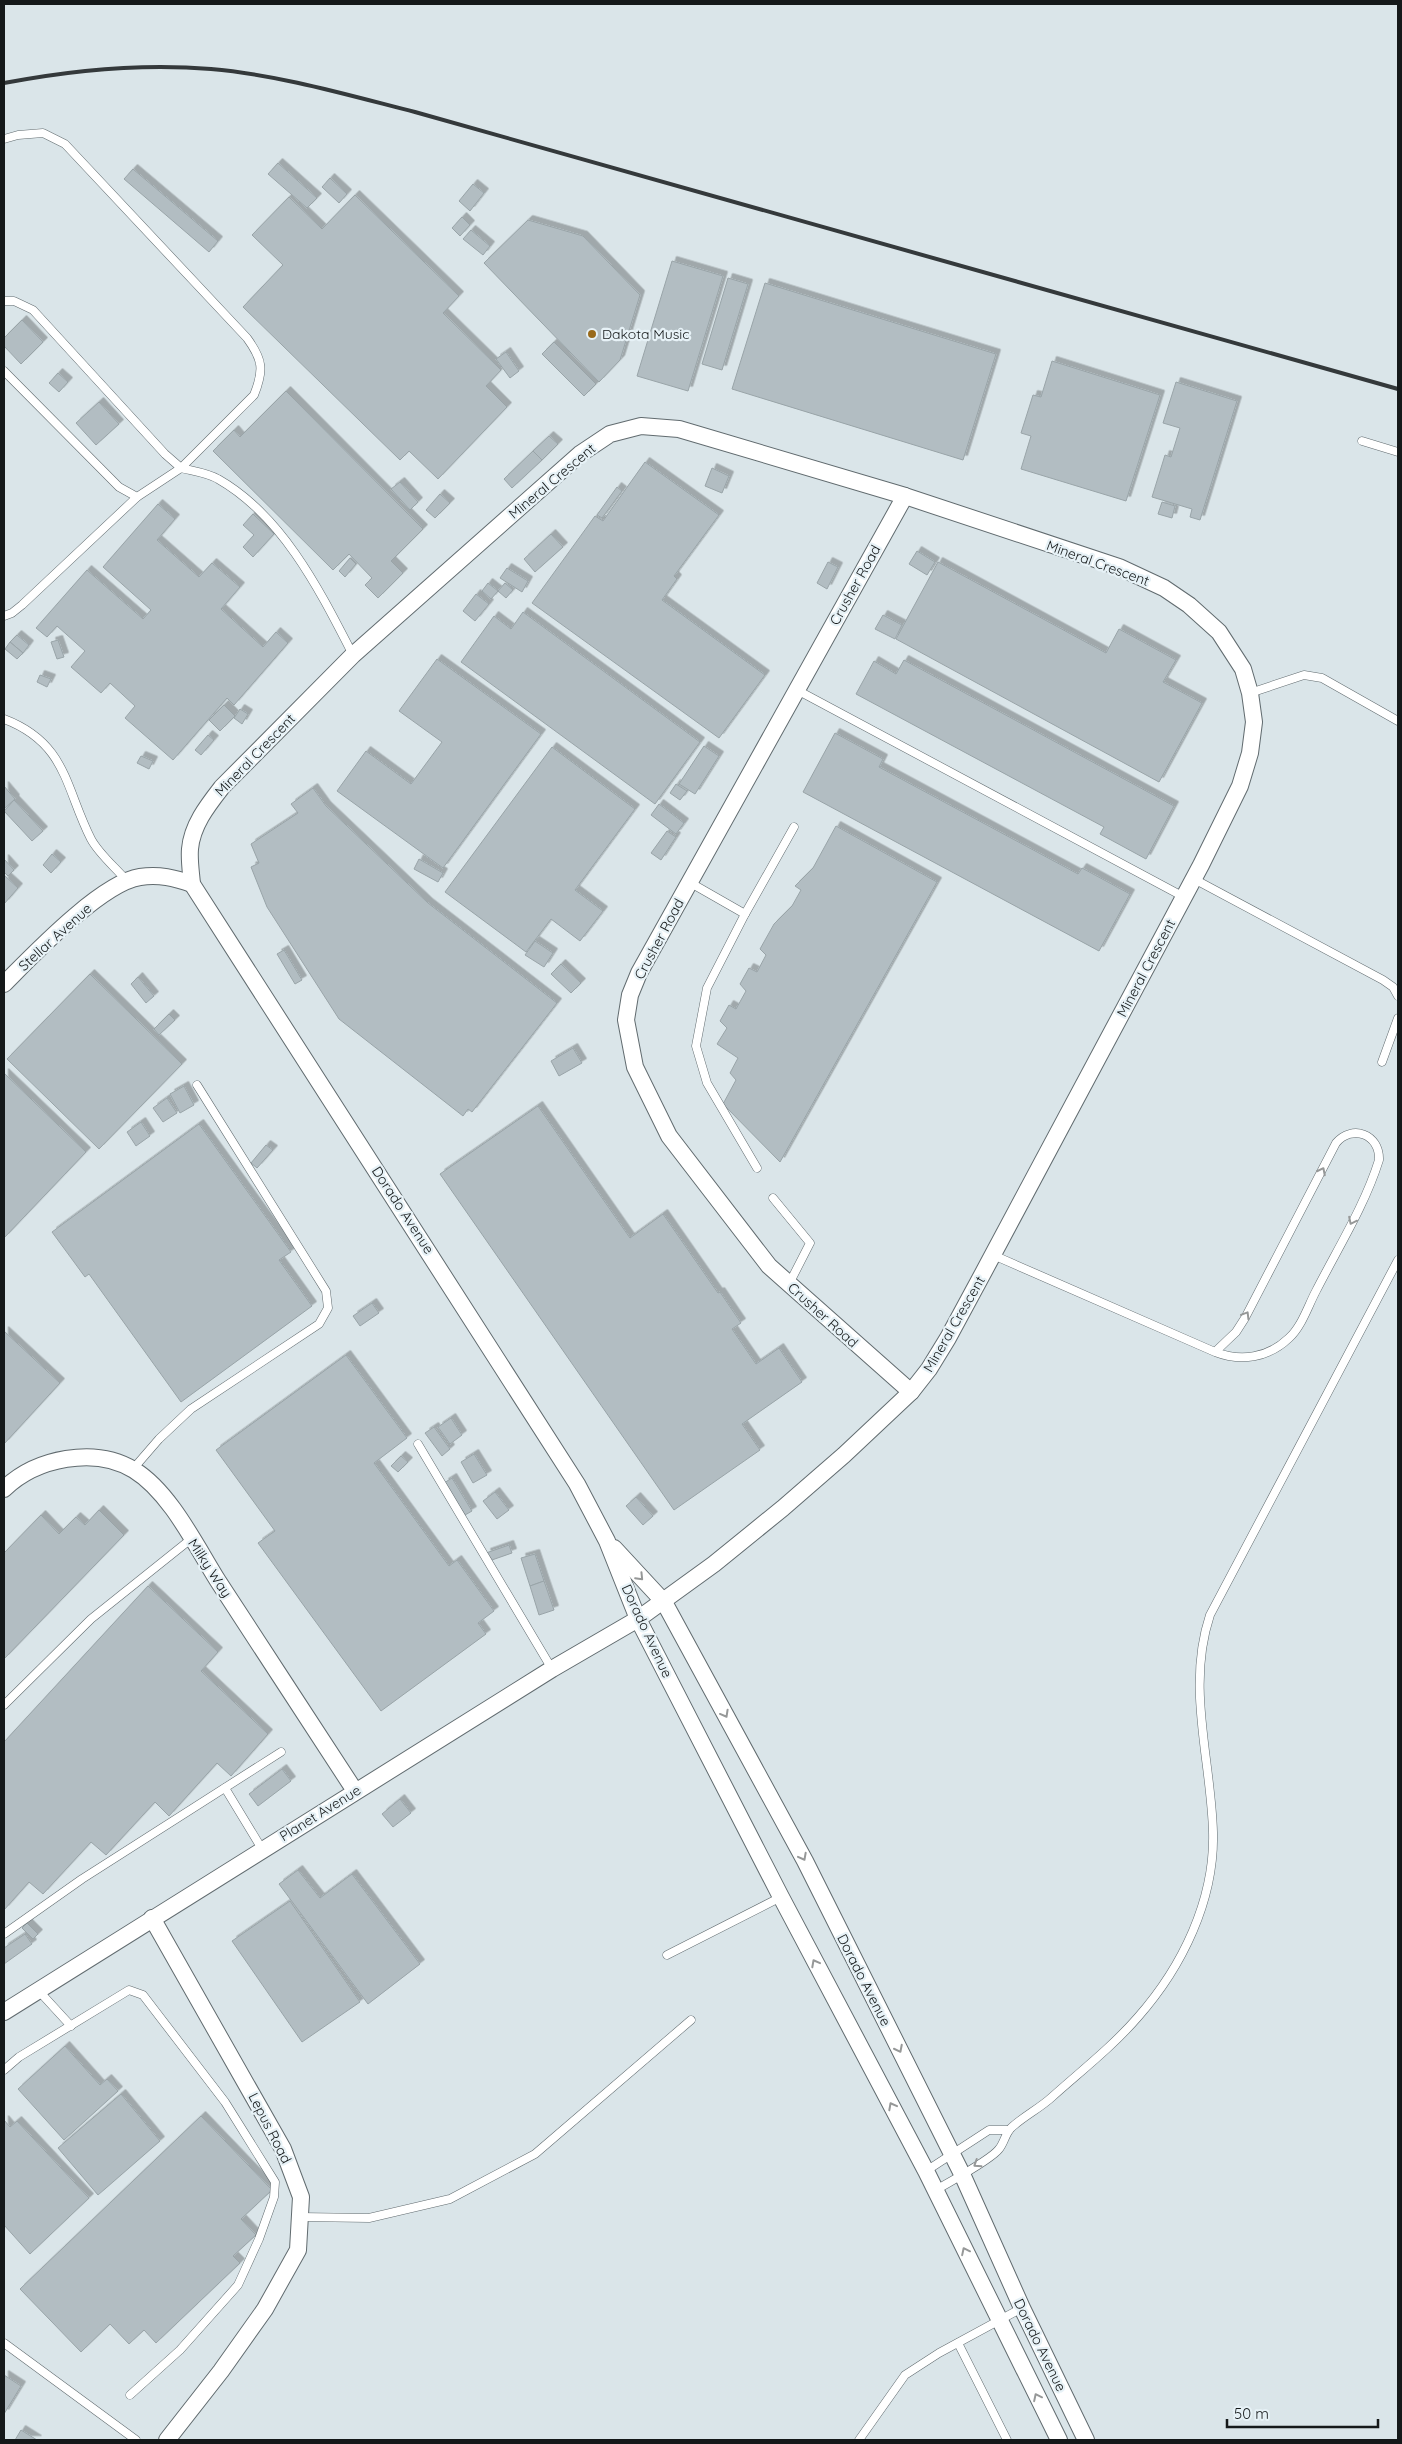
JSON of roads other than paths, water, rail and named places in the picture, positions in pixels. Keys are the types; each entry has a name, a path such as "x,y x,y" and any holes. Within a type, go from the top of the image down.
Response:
{"street":[{"name":"Mineral Crescent","path":"192,884 190,848 195,829 205,808 222,787 353,655 580,454 610,434 641,426 679,429 905,496 1119,567 1164,588 1189,605 1219,632 1243,669 1250,692 1254,722 1250,753 1240,786 1194,878 994,1254 930,1368 911,1392 844,1455 714,1564 638,1620"},
{"name":"Crusher Road","path":"905,496 639,973 630,994 626,1020 635,1067 669,1136 763,1259 911,1392"},
{"name":"Stellar Avenue","path":"4,984 76,914 126,880 141,876 168,876 192,884"},
{"name":"Dorado Avenue","path":"192,884 572,1476 607,1541 638,1620 780,1897 936,2190 1059,2440"},
{"name":"Milky Way","path":"4,1489 12,1481 34,1469 74,1458 113,1462 133,1469 148,1480 162,1495 191,1538 355,1792"},
{"name":"Dorado Avenue","path":"607,1541 664,1602 805,1861 962,2174 1022,2308 1086,2440"},
{"name":"Planet Avenue","path":"4,2012 552,1669 638,1620"},
{"name":"Lepus Road","path":"152,1918 283,2149 301,2197 298,2250 265,2309 221,2371 167,2440"}],"lane":[{"path":"4,139 18,134 43,133 65,144 241,330 257,352 261,366 260,381 254,395 181,468 137,498 22,605 12,613 4,616"},
{"path":"4,301 14,301 33,310 181,468 216,478 248,499 286,541 323,598 353,655"},
{"path":"4,371 119,487 137,498"},
{"path":"1362,441 1398,452"},
{"path":"1250,692 1304,675 1322,678 1398,721"},
{"path":"796,690 1184,897"},
{"path":"4,719 35,737 53,753 66,774 92,840 126,880"},
{"path":"757,1168 707,1083 696,1046 707,988 745,914 794,827"},
{"path":"1194,878 1383,980 1393,987 1398,996"},
{"path":"689,882 745,914"},
{"path":"1382,1062 1398,1018"},
{"path":"133,1469 159,1439 191,1410 319,1324 328,1308 326,1291 197,1085"},
{"path":"994,1254 1215,1352 1242,1359 1270,1352 1295,1331 1376,1171 1380,1148 1376,1142 1355,1134 1346,1134 1336,1143 1245,1318 1232,1337 1215,1352"},
{"path":"773,1198 810,1243 789,1284"},
{"path":"936,2190 999,2150 1009,2130 1048,2100 1138,2017 1169,1975 1184,1950 1201,1912 1210,1876 1213,1833 1200,1711 1199,1658 1203,1635 1210,1615 1398,1260"},
{"path":"418,1444 552,1669"},
{"path":"4,1704 91,1619 191,1538"},
{"path":"4,1934 82,1879 281,1752"},
{"path":"225,1788 262,1849"},
{"path":"667,1955 780,1897"},
{"path":"38,1990 71,2026"},
{"path":"4,2070 20,2057 129,1990 143,1995 225,2102 275,2182 274,2197 268,2214 238,2285 180,2350 130,2395"},
{"path":"300,2218 369,2218 450,2199 535,2154 691,2020"},
{"path":"926,2171 989,2130 1009,2130"},
{"path":"859,2440 905,2375 1022,2308"},
{"path":"4,2343 136,2440"},
{"path":"958,2343 1008,2440"}],"railway":[{"path":"4,83 55,74 133,67 211,69 288,81 415,112 1398,389"}],"place":[{"name":"Dakota Music","path":"592,334"}]}
